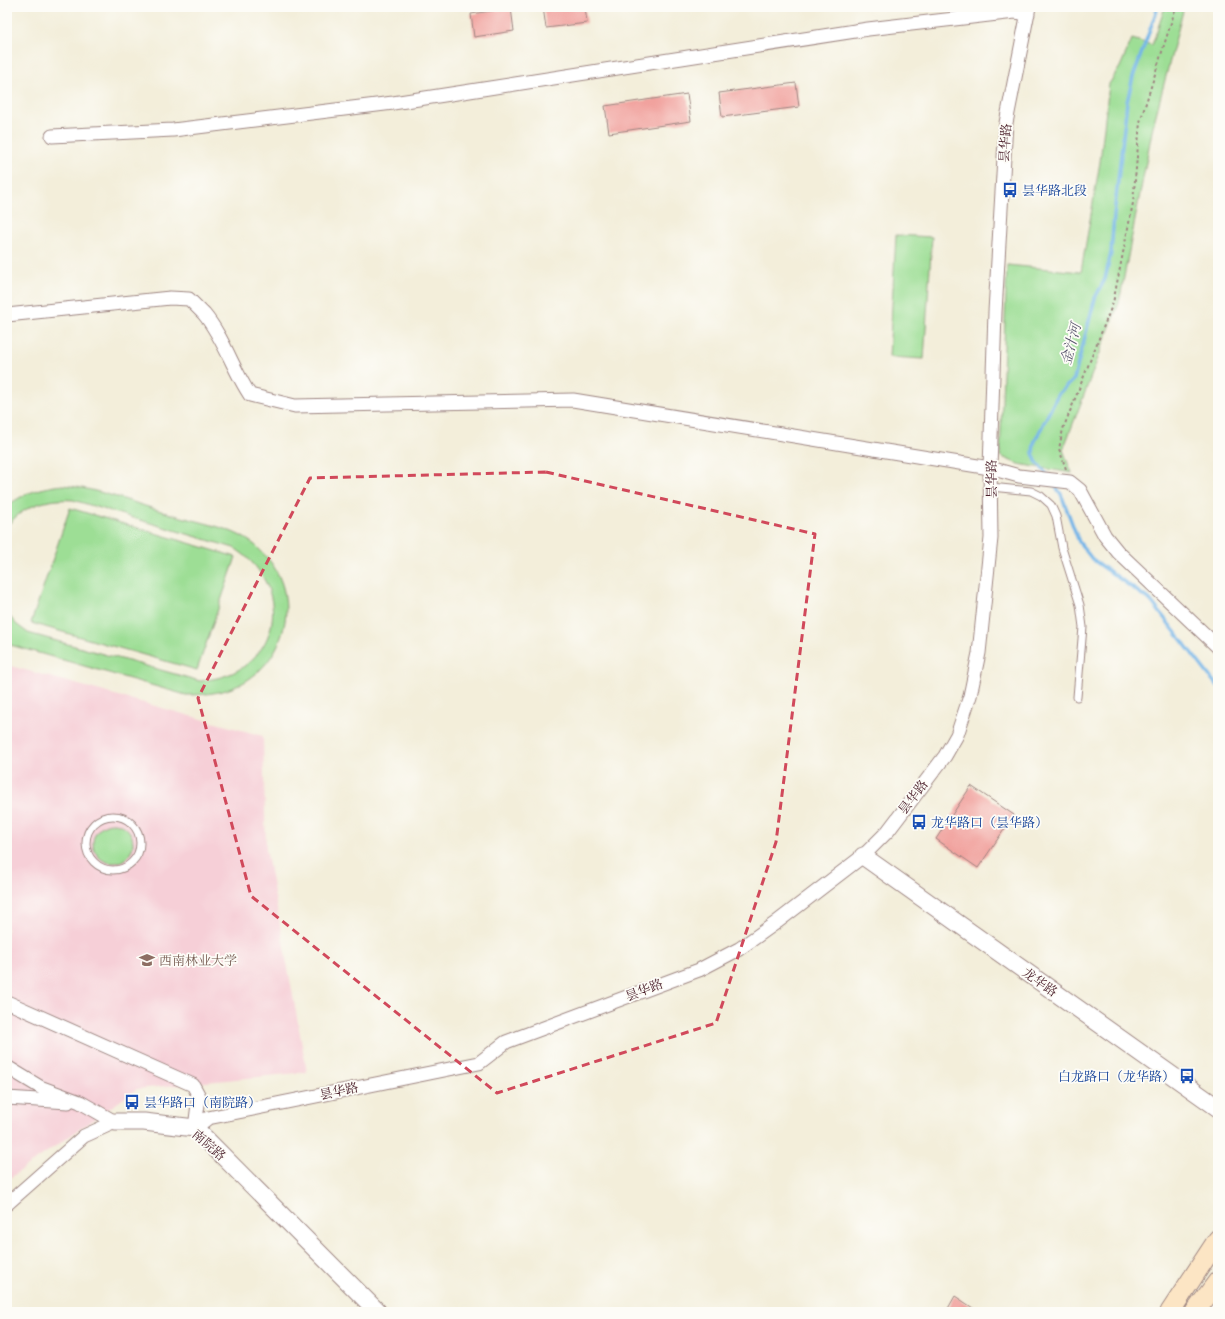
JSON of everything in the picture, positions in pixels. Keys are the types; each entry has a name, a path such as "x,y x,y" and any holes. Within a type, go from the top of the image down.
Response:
{"main road":[{"path":"1170,1312 1218,1239"},
{"path":"1196,1312 1218,1281"}],"street":[{"path":"52,136 173,130 369,106 868,29 1028,11"},
{"name":"昙华路","path":"195,1128 208,1118 479,1063 506,1042 699,970 739,948 777,922 863,856 888,831 945,756 957,735 970,696 979,653 991,538 990,468 995,312 1006,123 1028,11"},
{"path":"7,315 170,298 188,299 208,321 250,395 295,406 573,400 990,468 1019,476 1070,482 1080,490 1105,536 1118,552 1218,647"},
{"name":"龙华路","path":"863,856 1218,1108"},
{"path":"7,1002 193,1085 199,1096 195,1128"},
{"path":"7,1067 40,1087 80,1102 115,1122"},
{"path":"7,1098 80,1102"},
{"name":"南院路","path":"7,1204 84,1136 115,1122 144,1122 195,1128 378,1312"}],"lane":[{"path":"991,487 1031,491 1046,501 1056,516 1062,548 1080,605 1083,627 1077,697"},
{"path":"114,815 121,816 133,824 140,836 140,843 136,857 132,862 126,866 112,870 105,869 93,861 89,856 86,842 87,835 94,823 100,819 114,815"}],"path":[{"path":"1070,482 1059,449 1063,429 1113,303 1133,203 1140,122 1176,7"}],"highlighted area":[{"path":"546,472 815,534 776,842 716,1023 497,1093 251,896 198,698 310,478"}],"shaded area":[{"name":"西南林业大学","path":"7,665 263,736 266,849 307,1072 137,1089 7,1180"}],"green space":[{"path":"1165,7 1184,7 1153,126 1119,303 1063,450 1072,473 1018,464 1000,456 1007,265 1081,272 1100,162 1109,84 1120,67 1132,39 1152,45"},
{"path":"896,235 932,237 924,359 889,357"},
{"path":"63,485 104,493 171,514 216,526 241,536 256,546 274,566 282,584 286,603 285,623 279,641 270,659 256,673 233,688 200,695 186,695 7,644 7,613 16,624 28,633 200,681 222,677 243,667 257,654 267,639 272,622 272,606 268,589 261,573 249,560 234,548 73,500 55,500 37,504 21,513 7,526 7,506 34,491"},
{"path":"70,508 236,557 197,670 31,623"},
{"path":"117,823 124,826 130,832 133,843 132,851 124,860 117,863 109,863 102,860 94,851 93,839 96,832 105,824"}],"building":[{"path":"543,7 585,7 587,23 546,28"},
{"path":"511,8 514,31 474,37 471,14"},
{"path":"796,83 799,107 722,117 719,93"},
{"path":"687,94 691,121 609,133 605,106"},
{"path":"971,786 1014,815 978,868 936,839"},
{"path":"955,1296 979,1312 946,1312"}],"waterway":[{"name":"金汁河","path":"1047,475 1036,461 1033,453 1034,443 1058,394 1074,379 1095,298 1105,279 1111,253 1127,102 1133,77 1158,7"},
{"name":"金汁河","path":"1053,483 1061,494 1079,542 1092,559 1151,601 1218,687"}],"place":[{"name":"昙华路北段","path":"1010,190"},
{"name":"龙华路口（昙华路）","path":"919,822"},
{"name":"西南林业大学","path":"147,960"},
{"name":"白龙路口（龙华路）","path":"1187,1076"},
{"name":"昙华路口（南院路）","path":"132,1102"}]}
